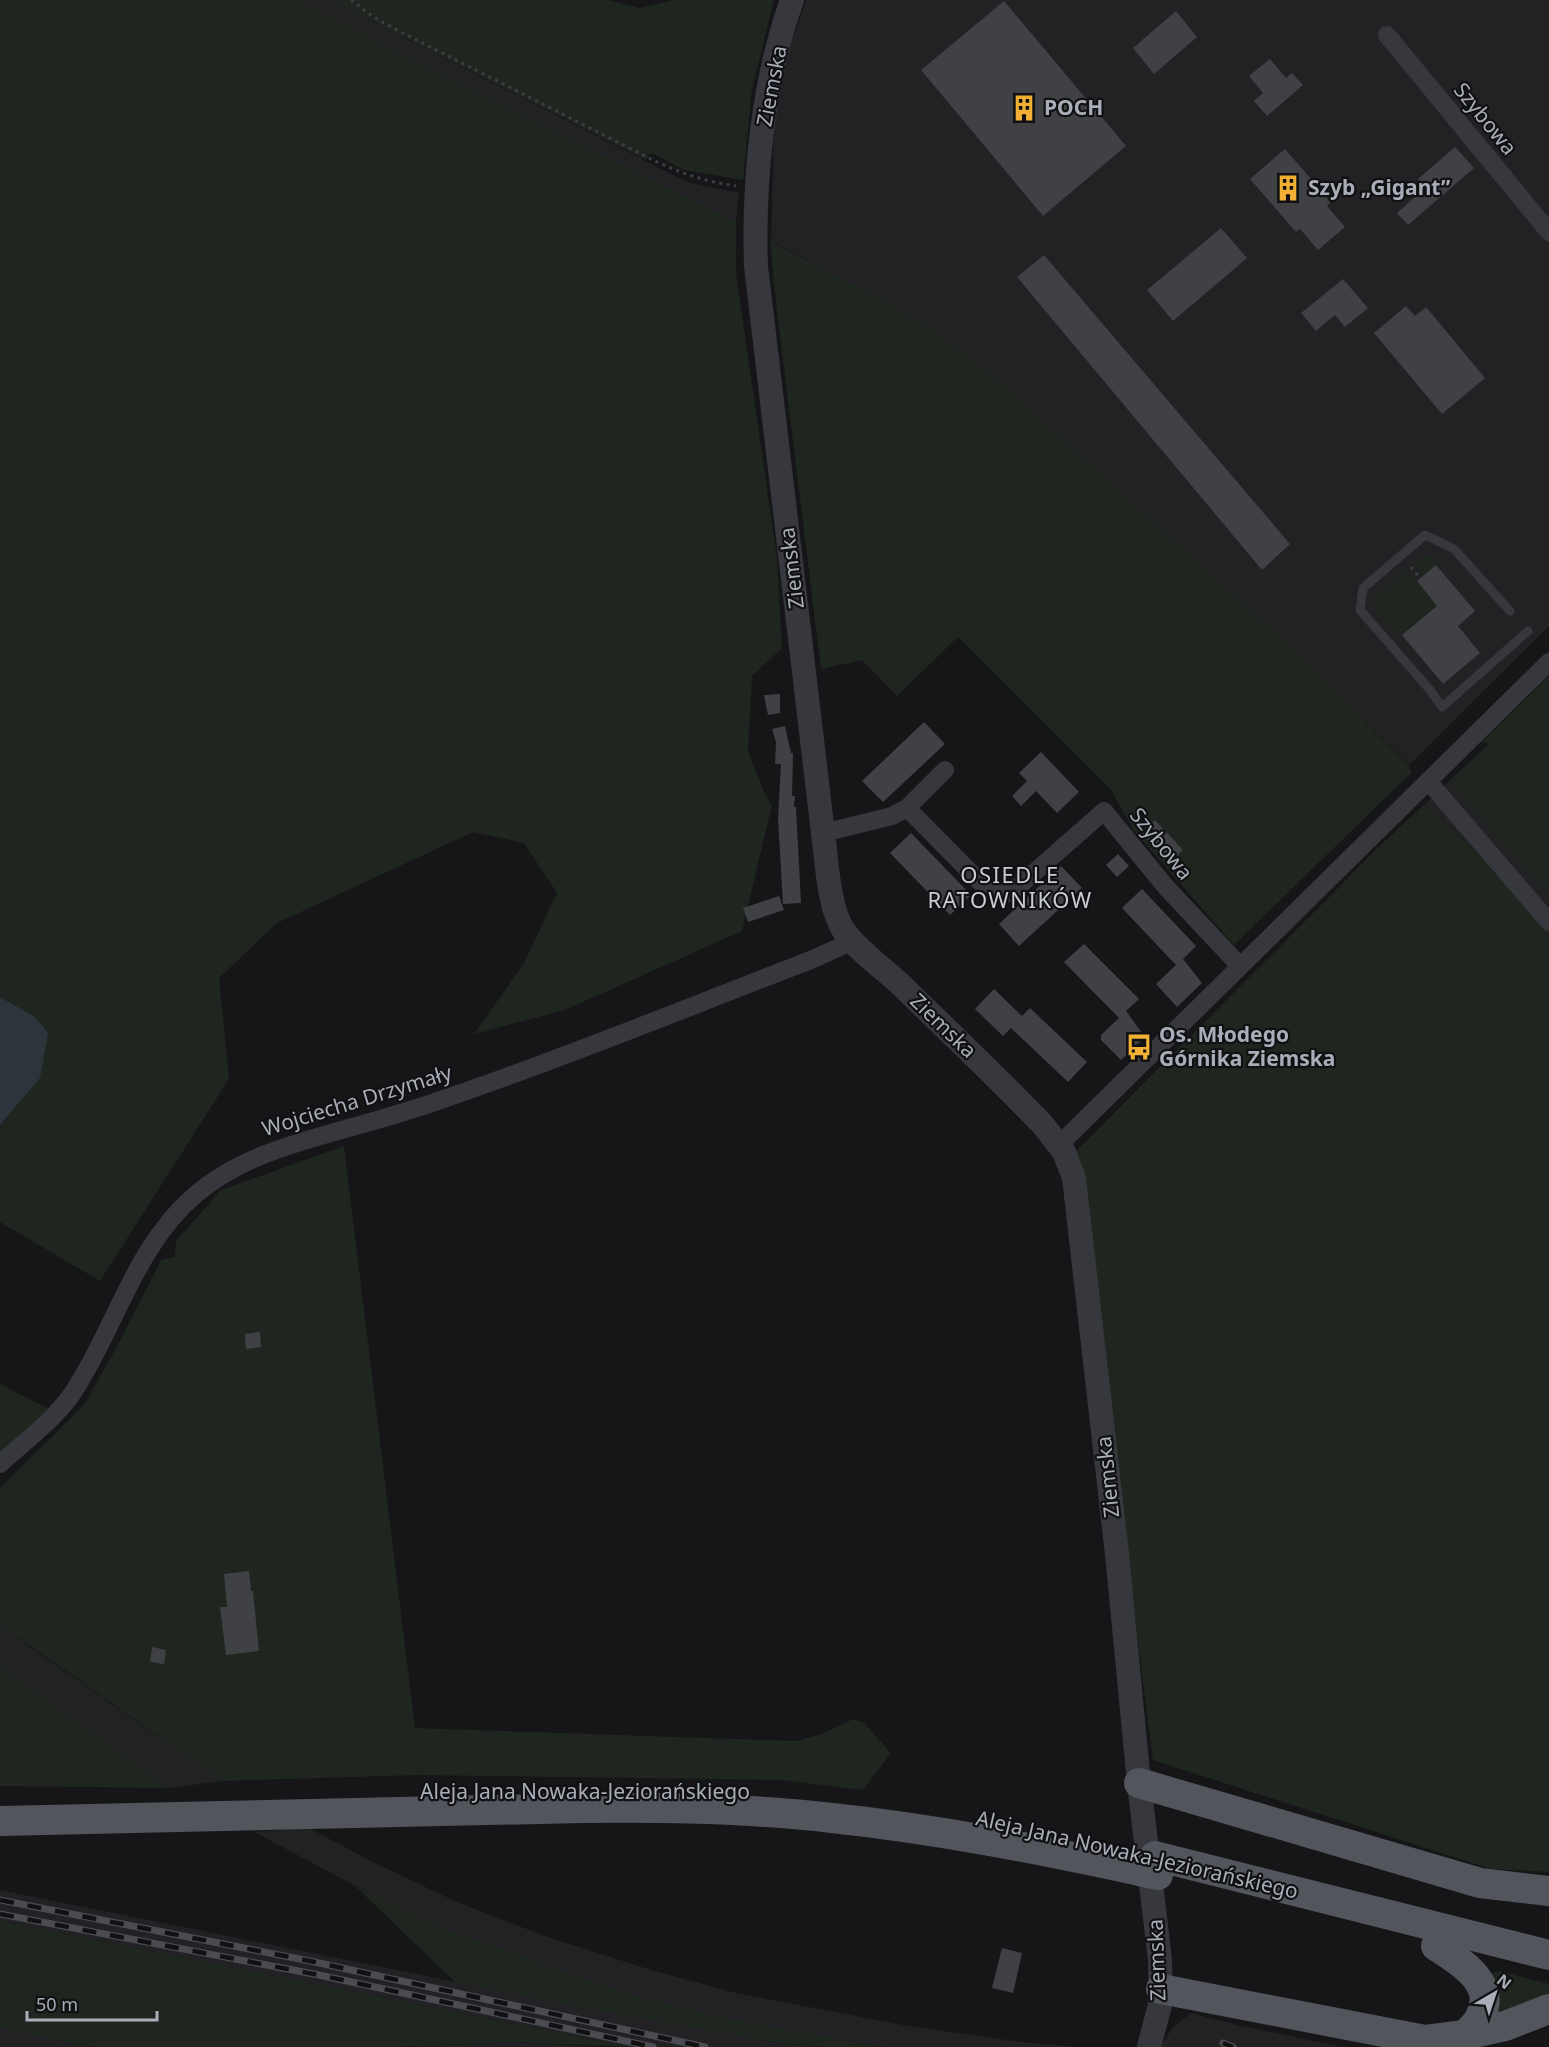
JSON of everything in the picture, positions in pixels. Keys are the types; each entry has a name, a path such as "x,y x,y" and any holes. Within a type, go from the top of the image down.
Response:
{"main road":[{"path":"1139,1783 1480,1883 1549,1891"},
{"name":"Aleja Jana Nowaka-Jeziorańskiego","path":"0,1801 584,1788 752,1791 835,1798 965,1816 1048,1831 1148,1863 1436,1946 1549,1974"},
{"name":"Aleja Jana Nowaka-Jeziorańskiego","path":"0,1821 582,1808 688,1808 831,1817 962,1835 1044,1850 1148,1863 1549,1955"},
{"path":"1436,1946 1474,1974 1483,1988 1484,2003 1480,2018 1465,2035"},
{"path":"1161,1989 1425,2040 1465,2035 1505,2026 1549,2009"}],"street":[{"name":"Ziemska","path":"792,0 766,98 755,234 756,266 823,833 837,914 843,929 853,941 1017,1098 1059,1144 1071,1169 1076,1190 1117,1554 1139,1783 1153,1887 1161,1989 1159,2012 1149,2047"},
{"name":"Szybowa","path":"1387,35 1549,232"},
{"path":"1059,1144 1549,662"},
{"path":"823,833 892,816 907,808 945,770"},
{"path":"1428,781 1549,922"},
{"name":"Szybowa","path":"907,808 987,889 1000,894 1012,892 1104,811 1165,886 1240,966"},
{"name":"Wojciecha Drzymały","path":"0,1464 51,1418 71,1395 133,1279 163,1229 191,1198 226,1173 273,1150 391,1116 480,1086 811,960 853,941"}],"lane":[{"path":"1510,611 1454,549 1425,535 1363,588 1360,610 1430,690 1442,707 1528,631"}],"path":[{"path":"351,0 375,18 401,32 668,167 715,183 758,189"},
{"path":"1411,567 1420,578"}],"shaded area":[{"path":"0,0 296,0 736,222 736,273 777,558 782,648 752,676 748,751 764,792 772,805 742,931 565,1010 474,1034 524,963 557,893 524,843 473,832 277,923 219,978 229,1079 100,1281 0,1222 0,1125 40,1078 34,1016 0,997"},
{"path":"296,0 330,0 687,182 739,193 736,222"},
{"path":"330,0 608,0 639,8 675,0 774,0 752,89 743,180 684,170 654,154 650,154 646,160"},
{"path":"806,0 1549,0 1549,626 1409,765 1278,635 993,376 936,332 901,310 771,241 775,92"},
{"path":"770,241 901,310 936,332 993,376 1278,635 1409,766 1411,773 1234,945 1134,831 1111,790 958,637 897,696 862,660 821,669"},
{"path":"1425,556 1431,557 1438,563 1423,576 1414,565"},
{"path":"1408,569 1437,605 1398,637 1377,611 1374,601"},
{"path":"1549,676 1549,896 1449,781 1490,743 1481,743"},
{"path":"1449,781 1549,896 1549,933 1478,855 1425,804"},
{"path":"1425,804 1478,855 1549,933 1549,1872 1491,1869 1153,1760 1075,1152 1384,842"},
{"path":"0,997 34,1016 48,1033 40,1078 0,1125"},
{"path":"344,1146 415,1728 797,1741 824,1733 853,1719 863,1722 891,1753 863,1790 781,1780 416,1775 223,1781 0,1625 0,1488 84,1405 161,1260 175,1257 176,1241 221,1190"},
{"path":"0,1384 51,1410 0,1455"},
{"path":"0,1625 223,1781 169,1788 0,1666"},
{"path":"0,1666 169,1788 0,1786"},
{"path":"309,1828 457,1902 545,1936 651,1970 736,1993 908,2026 1021,2042 1078,2047 882,2047 719,2017 639,1997 446,1930 254,1832"},
{"path":"354,1885 446,1930 639,1997 719,2017 882,2047 829,2047 780,2043 455,1982"},
{"path":"0,1890 595,2010 780,2043 829,2047 630,2047 0,1921"},
{"path":"0,1921 630,2047 511,2042 398,2047 98,2047 75,2044 0,2027"},
{"path":"1499,1971 1549,1984 1549,2002 1496,2022 1489,1976"},
{"path":"1191,2013 1343,2047 1160,2047 1173,2027"},
{"path":"0,2027 75,2044 98,2047 0,2047"},
{"path":"511,2042 603,2047 398,2047"}],"building":[{"name":"POCH","path":"1004,1 1126,146 1043,216 921,70"},
{"path":"1176,11 1197,37 1154,74 1133,48"},
{"path":"1270,59 1286,78 1292,73 1303,85 1267,116 1254,101 1263,93 1249,76"},
{"path":"1455,147 1474,168 1408,225 1397,213 1425,188 1418,179"},
{"name":"Szyb „Gigant”","path":"1285,149 1331,202 1327,206 1345,227 1318,250 1300,229 1296,232 1250,179"},
{"path":"1221,228 1247,258 1173,321 1147,290"},
{"path":"1044,255 1290,544 1262,570 1017,277"},
{"path":"1343,279 1368,308 1345,327 1335,315 1316,331 1301,313"},
{"path":"1406,306 1415,316 1426,307 1485,378 1442,414 1374,333"},
{"path":"1436,565 1475,611 1458,626 1480,653 1443,684 1402,635 1437,606 1417,581"},
{"path":"780,694 780,713 768,715 764,695"},
{"path":"924,722 945,744 883,802 862,781"},
{"path":"785,726 791,753 793,753 792,796 795,796 794,807 796,807 801,903 783,904 778,818 781,764 775,764 776,742 772,729"},
{"path":"1041,752 1079,792 1057,813 1036,791 1021,806 1012,796 1027,781 1019,773"},
{"path":"1155,820 1183,850 1169,863 1141,833"},
{"path":"911,833 971,895 950,915 890,853"},
{"path":"1118,854 1129,866 1117,877 1106,865"},
{"path":"1061,866 1082,888 1019,946 999,924"},
{"path":"1142,889 1196,946 1183,959 1202,983 1177,1007 1156,984 1176,965 1122,908"},
{"path":"779,896 784,910 748,922 743,908"},
{"path":"1084,944 1139,999 1126,1011 1145,1037 1121,1060 1101,1040 1101,1035 1119,1018 1064,962"},
{"path":"994,989 1022,1016 1030,1008 1087,1062 1068,1082 1011,1028 1003,1036 975,1009"},
{"path":"260,1332 261,1347 246,1349 245,1334"},
{"path":"249,1571 259,1651 226,1655 220,1607 227,1607 224,1574"},
{"path":"152,1647 166,1650 164,1664 150,1662"},
{"path":"1002,1948 1022,1953 1013,1993 992,1988"}],"railway":[{"path":"0,1900 310,1961 705,2047"},
{"path":"0,1914 319,1975 653,2047"},
{"path":"1223,2043 1233,2047"}],"place":[{"name":"POCH","path":"1024,108"},
{"name":"Szyb „Gigant”","path":"1288,188"},
{"name":"Os. Młodego Górnika Ziemska","path":"1139,1047"}],"district":[{"name":"OSIEDLE RATOWNIKÓW","path":"1010,888"}]}
